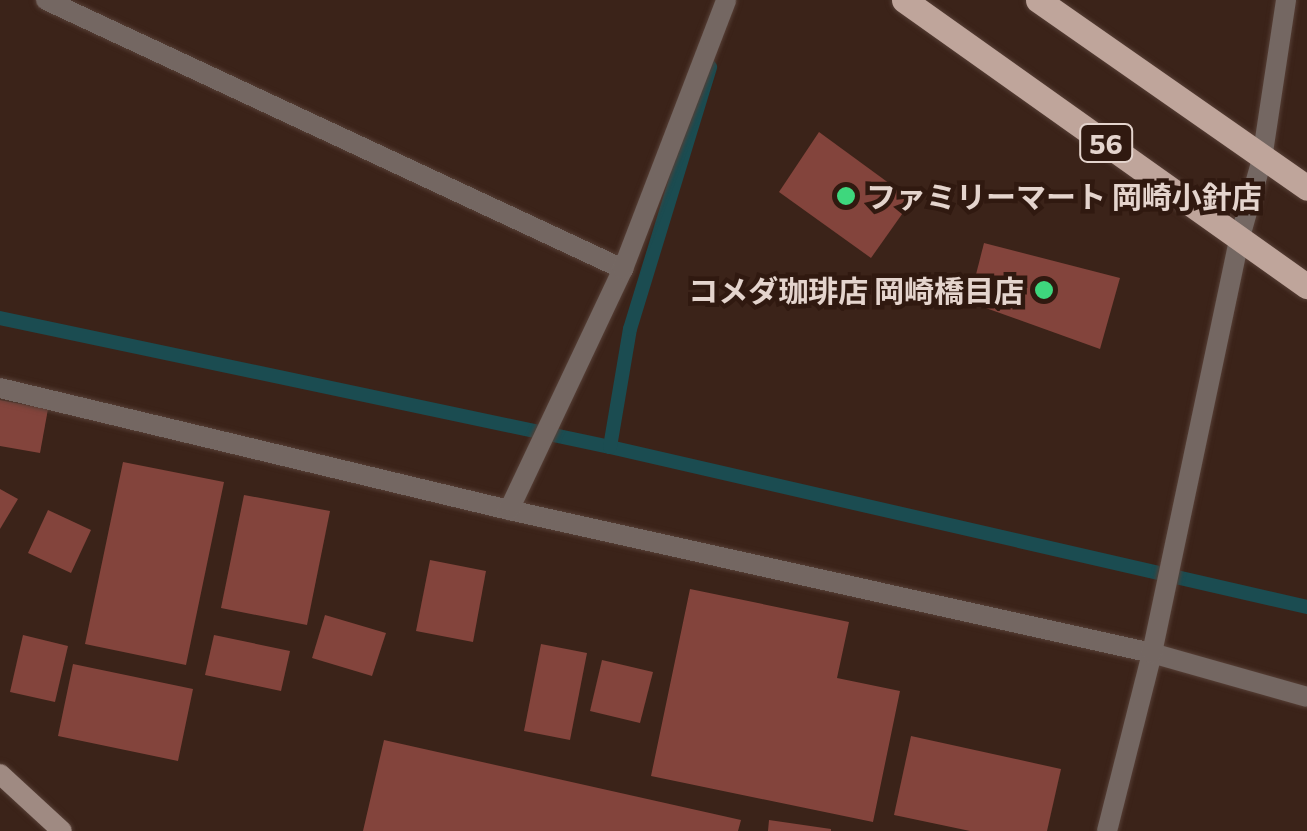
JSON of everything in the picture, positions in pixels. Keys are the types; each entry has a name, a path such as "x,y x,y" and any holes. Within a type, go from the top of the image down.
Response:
{"main road":[{"name":"56","path":"904,0 1307,286"},
{"name":"56","path":"1038,0 1307,188"}],"street":[{"path":"46,0 622,270"},
{"path":"509,510 622,270 726,0"},
{"path":"1106,831 1152,653 1240,237 1262,159 1286,0"},
{"path":"0,388 509,510 1152,653 1307,697"},
{"path":"0,774 62,831"}],"building":[{"name":"ファミリーマート 岡崎小針店","path":"819,132 912,200 871,258 779,192"},
{"name":"コメダ珈琲店 岡崎橋目店","path":"984,243 1120,278 1100,349 969,302"},
{"path":"0,400 48,409 40,453 0,446"},
{"path":"123,462 224,482 186,665 85,644"},
{"path":"0,489 18,499 0,529"},
{"path":"244,495 330,511 307,625 221,608"},
{"path":"48,510 91,530 71,573 28,553"},
{"path":"430,560 486,571 473,642 416,631"},
{"path":"690,589 849,622 837,678 900,691 873,822 651,776"},
{"path":"325,615 386,633 372,676 312,658"},
{"path":"23,635 68,646 55,702 10,692"},
{"path":"214,635 290,651 281,691 205,675"},
{"path":"541,644 587,653 570,740 524,731"},
{"path":"602,660 653,672 640,723 590,711"},
{"path":"73,664 193,689 178,761 58,736"},
{"path":"911,736 1061,769 1047,831 970,831 894,815"},
{"path":"384,740 741,820 738,831 363,831"},
{"path":"769,820 831,829 831,831 768,831"}],"waterway":[{"path":"610,447 630,329 710,67"},
{"path":"0,318 610,447 1307,607"}],"place":[{"name":"ファミリーマート 岡崎小針店","path":"846,196"},
{"name":"コメダ珈琲店 岡崎橋目店","path":"1044,290"}]}
